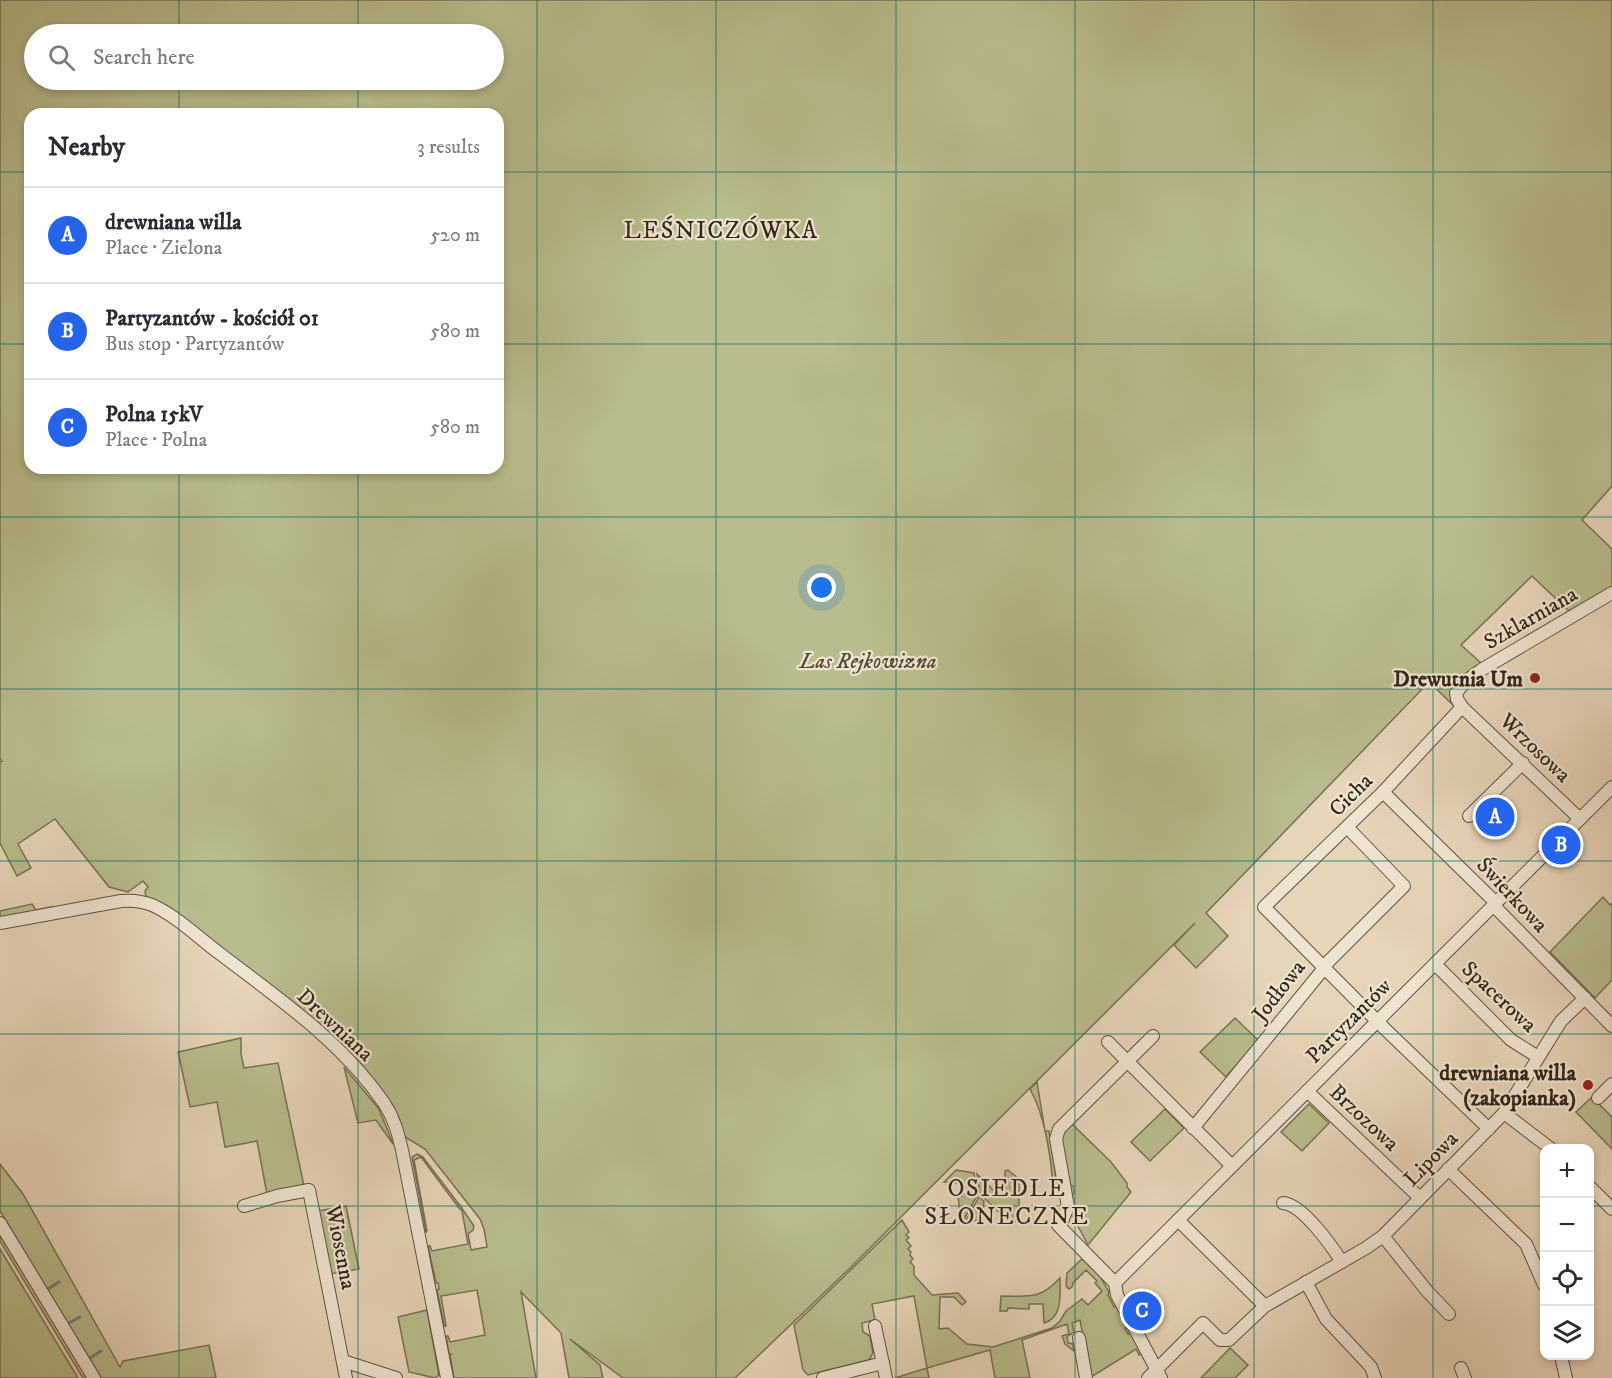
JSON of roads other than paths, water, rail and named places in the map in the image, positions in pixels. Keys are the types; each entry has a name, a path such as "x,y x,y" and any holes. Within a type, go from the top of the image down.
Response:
{"street":[{"name":"Szklarniana","path":"1462,707 1456,693 1466,681 1612,593"},
{"name":"Wrzosowa","path":"1462,707 1580,819"},
{"name":"Cicha","path":"1323,967 1264,907 1383,792 1462,707"},
{"path":"1469,816 1522,763"},
{"name":"Partyzantów","path":"1115,1283 1612,787"},
{"name":"Świerkowa","path":"1383,792 1492,900 1612,1026"},
{"name":"Jodłowa","path":"1193,1128 1323,967 1404,886 1347,827"},
{"name":"Drewniana","path":"0,922 121,900 134,900 151,905 186,928 321,1032 375,1092 394,1122 402,1150 447,1378"},
{"name":"Spacerowa","path":"1435,964 1511,1041 1538,1057"},
{"path":"1323,967 1488,1129"},
{"name":"Lipowa","path":"1155,1375 1203,1323 1220,1340 1226,1341 1265,1306 1383,1236 1504,1113 1561,1021 1585,998"},
{"path":"1153,1036 1066,1122 1056,1135 1068,1207 1058,1225 1115,1283 1117,1295 1155,1375"},
{"path":"1108,1042 1232,1166"},
{"path":"1598,1098 1612,1084"},
{"name":"Brzozowa","path":"1307,1091 1420,1198"},
{"path":"1504,1113 1544,1144"},
{"path":"1448,1169 1523,1240 1540,1274"},
{"name":"Wiosenna","path":"243,1206 309,1190 346,1378"},
{"path":"1594,1191 1612,1209"},
{"path":"1283,1203 1290,1204 1313,1225 1342,1262"},
{"path":"1178,1221 1265,1306"},
{"path":"0,1223 94,1378"},
{"path":"1383,1236 1427,1292 1449,1314"},
{"path":"1306,1282 1326,1319 1371,1366 1375,1378"},
{"path":"875,1326 886,1378"},
{"path":"1079,1338 1086,1378"},
{"path":"1562,1360 1566,1378"},
{"path":"343,1361 396,1378"},
{"path":"823,1378 883,1363"}],"waterway":[{"path":"48,1289 59,1282"},
{"path":"69,1323 80,1317"},
{"path":"90,1358 101,1351"}],"place":[{"name":"Drewutnia Um","path":"1535,678"},
{"name":"drewniana willa","path":"1495,817"},
{"name":"Partyzantów - kościół 01","path":"1561,845"},
{"name":"drewniana willa (zakopianka)","path":"1588,1085"},
{"name":"Polna 15kV","path":"1142,1311"}],"district":[{"name":"LEŚNICZÓWKA","path":"721,230"},
{"name":"OSIEDLE SŁONECZNE","path":"1007,1202"}],"park label":[{"name":"Las Rejkowizna","path":"868,660"}]}
